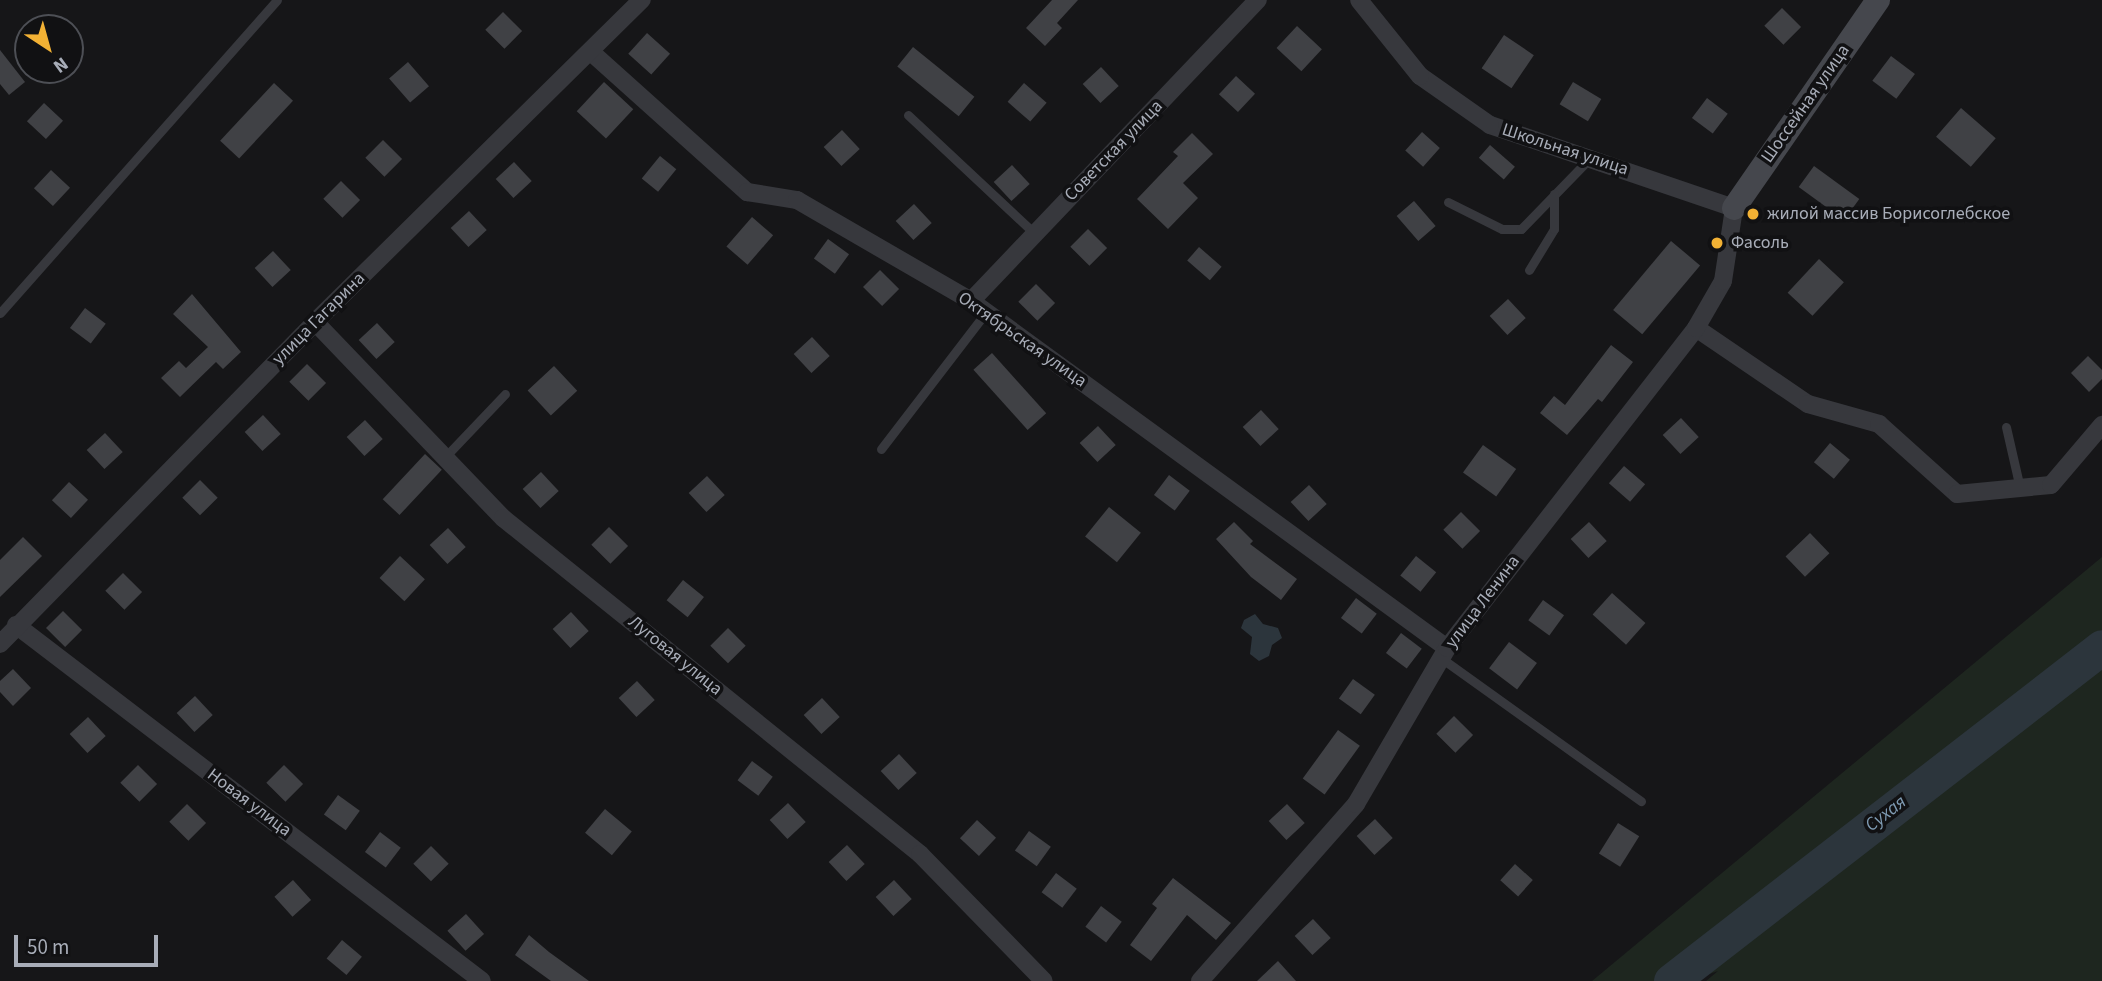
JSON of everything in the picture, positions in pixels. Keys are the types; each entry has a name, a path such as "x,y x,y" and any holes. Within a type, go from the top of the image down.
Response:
{"street":[{"name":"улица Гагарина","path":"0,644 315,322 642,0"},
{"name":"Советская улица","path":"971,301 1258,0"},
{"name":"Школьная улица","path":"1359,0 1420,76 1490,125 1591,157 1734,208"},
{"name":"Шоссейная улица","path":"1734,208 1875,1"},
{"name":"Октябрьская улица","path":"590,51 747,192 797,201 971,301 1444,653"},
{"name":"улица Ленина","path":"1200,981 1356,804 1444,653 1696,328 1723,281 1734,208"},
{"name":"Луговая улица","path":"315,322 503,518 920,853 1044,981"},
{"path":"1696,328 1808,404 1880,424 1956,494 2050,485 2102,425"},
{"name":"Новая улица","path":"16,625 482,981"}],"lane":[{"path":"0,313 277,0"},
{"path":"908,115 1035,234"},
{"path":"1448,202 1502,229 1521,229 1591,157"},
{"path":"1530,270 1554,229 1554,194"},
{"path":"881,449 986,312"},
{"path":"445,457 505,394"},
{"path":"2006,427 2021,488"},
{"path":"1444,653 1642,801"}],"shaded area":[{"path":"2102,557 2102,981 1706,981 1718,971 1689,981 1592,981"},
{"path":"1255,614 1263,624 1278,628 1282,638 1272,645 1269,656 1259,661 1250,654 1252,637 1241,628 1244,620"}],"building":[{"path":"1052,0 1078,0 1057,23 1062,28 1045,46 1026,28"},
{"path":"1782,8 1801,27 1783,45 1764,26"},
{"path":"503,12 522,31 504,49 485,30"},
{"path":"1297,26 1322,49 1301,71 1277,48"},
{"path":"647,33 670,54 651,75 628,54"},
{"path":"1504,35 1534,55 1511,88 1482,68"},
{"path":"913,47 974,97 959,116 897,66"},
{"path":"0,50 14,68 14,84 23,84 9,95 0,84"},
{"path":"1891,56 1915,74 1896,99 1872,81"},
{"path":"408,62 429,86 410,103 389,78"},
{"path":"1101,67 1119,86 1100,103 1083,84"},
{"path":"1236,76 1255,94 1238,112 1219,94"},
{"path":"604,82 633,109 606,139 577,111"},
{"path":"1573,82 1601,99 1588,121 1560,104"},
{"path":"274,83 293,101 239,159 220,141"},
{"path":"1024,83 1047,103 1030,122 1008,102"},
{"path":"1707,98 1728,114 1713,134 1692,118"},
{"path":"44,103 63,121 46,139 27,121"},
{"path":"1961,108 1996,138 1971,167 1936,137"},
{"path":"842,130 860,149 841,166 824,147"},
{"path":"1422,132 1440,148 1423,167 1405,151"},
{"path":"1192,133 1213,154 1183,183 1198,198 1168,229 1137,199 1178,156 1173,152"},
{"path":"383,140 402,159 384,177 365,158"},
{"path":"1490,145 1515,167 1504,179 1479,158"},
{"path":"660,156 676,169 658,192 642,179"},
{"path":"514,162 532,181 513,198 496,179"},
{"path":"1012,165 1030,184 1011,201 994,182"},
{"path":"1814,166 1859,199 1844,220 1799,187"},
{"path":"51,170 70,188 53,206 34,188"},
{"path":"341,181 360,200 342,218 323,199"},
{"path":"1414,201 1436,226 1418,241 1397,216"},
{"path":"914,204 932,223 913,240 896,221"},
{"path":"469,211 487,230 468,247 451,228"},
{"path":"752,217 773,235 748,265 726,246"},
{"path":"1088,229 1107,248 1089,266 1070,247"},
{"path":"828,239 849,254 835,274 814,258"},
{"path":"1671,241 1700,265 1642,334 1613,310"},
{"path":"1199,247 1222,267 1210,280 1187,261"},
{"path":"273,251 291,270 272,287 255,268"},
{"path":"1819,259 1844,282 1812,316 1788,293"},
{"path":"880,270 899,289 882,306 863,287"},
{"path":"1036,284 1055,303 1037,321 1018,302"},
{"path":"192,294 241,352 223,369 216,362 180,397 161,378 179,361 186,368 208,347 173,314"},
{"path":"1508,299 1526,318 1507,335 1490,316"},
{"path":"85,308 106,324 91,344 70,328"},
{"path":"377,323 395,342 376,359 359,340"},
{"path":"812,337 830,356 811,373 794,354"},
{"path":"1611,345 1633,362 1602,402 1598,399 1567,435 1540,413 1554,396 1565,405"},
{"path":"992,353 1046,413 1028,430 973,370"},
{"path":"2088,356 2102,370 2102,379 2089,392 2071,373"},
{"path":"307,364 326,383 308,401 289,382"},
{"path":"554,366 577,391 551,415 528,391"},
{"path":"1261,410 1279,429 1260,446 1243,427"},
{"path":"263,415 281,434 262,451 245,432"},
{"path":"1681,418 1699,437 1680,454 1663,435"},
{"path":"365,420 383,439 364,456 347,437"},
{"path":"1098,426 1116,445 1097,462 1080,443"},
{"path":"105,433 123,452 104,469 87,450"},
{"path":"1830,443 1850,460 1834,479 1814,462"},
{"path":"1483,445 1516,469 1496,497 1463,473"},
{"path":"425,454 442,470 400,515 383,499"},
{"path":"1624,466 1645,484 1630,502 1609,483"},
{"path":"541,472 559,491 540,508 523,489"},
{"path":"1169,475 1190,491 1175,511 1154,495"},
{"path":"707,476 725,495 706,512 689,493"},
{"path":"200,480 218,498 200,515 182,498"},
{"path":"69,482 88,500 71,518 52,500"},
{"path":"1309,485 1327,504 1308,521 1291,502"},
{"path":"1109,507 1141,533 1117,562 1085,537"},
{"path":"1461,512 1480,531 1462,549 1443,530"},
{"path":"1234,522 1253,541 1250,544 1297,579 1281,600 1251,577 1216,539"},
{"path":"1589,522 1607,541 1588,558 1571,539"},
{"path":"609,527 628,546 610,564 591,545"},
{"path":"448,528 466,547 447,564 430,545"},
{"path":"1810,533 1829,553 1805,577 1786,557"},
{"path":"23,537 42,556 0,597 0,560"},
{"path":"400,556 425,579 404,601 380,578"},
{"path":"1416,556 1436,572 1420,592 1400,575"},
{"path":"123,573 142,592 124,610 105,591"},
{"path":"683,580 704,597 688,617 667,600"},
{"path":"1612,593 1645,623 1626,645 1593,615"},
{"path":"1356,598 1377,614 1362,634 1341,618"},
{"path":"1543,600 1564,615 1549,636 1528,620"},
{"path":"63,611 82,630 65,647 46,628"},
{"path":"571,612 589,631 570,648 553,629"},
{"path":"728,628 746,646 728,663 710,646"},
{"path":"1401,633 1422,649 1407,669 1386,653"},
{"path":"1509,642 1537,663 1517,689 1489,668"},
{"path":"13,669 31,688 13,706 0,692 0,681"},
{"path":"1353,679 1375,695 1361,714 1339,698"},
{"path":"637,681 655,700 636,717 619,698"},
{"path":"195,696 213,715 194,732 177,713"},
{"path":"822,698 840,717 821,734 804,715"},
{"path":"1454,716 1473,735 1455,753 1436,734"},
{"path":"88,717 106,736 87,753 70,734"},
{"path":"1338,730 1360,746 1325,794 1303,779"},
{"path":"899,754 917,773 898,790 881,771"},
{"path":"752,761 773,777 758,796 738,780"},
{"path":"138,765 157,784 139,802 120,783"},
{"path":"284,765 303,784 285,802 266,783"},
{"path":"338,795 360,811 346,830 324,814"},
{"path":"788,803 806,822 787,839 770,820"},
{"path":"187,804 206,823 188,841 169,822"},
{"path":"1287,804 1305,823 1286,840 1269,821"},
{"path":"605,809 632,831 612,855 585,833"},
{"path":"1375,819 1393,838 1374,855 1357,836"},
{"path":"977,820 996,838 979,856 960,838"},
{"path":"1618,823 1639,836 1620,867 1599,854"},
{"path":"1029,831 1051,847 1037,866 1015,850"},
{"path":"380,832 401,848 386,868 365,852"},
{"path":"847,845 865,864 846,881 829,862"},
{"path":"431,846 449,864 431,881 413,864"},
{"path":"1515,864 1533,880 1518,896 1500,880"},
{"path":"1056,873 1077,889 1062,908 1042,892"},
{"path":"1173,878 1231,923 1216,940 1187,915 1151,961 1130,945 1157,908 1152,904"},
{"path":"293,880 311,900 292,917 274,897"},
{"path":"894,880 912,899 893,916 876,897"},
{"path":"1101,906 1122,922 1106,942 1085,927"},
{"path":"466,914 484,934 465,951 447,931"},
{"path":"1313,919 1331,938 1312,955 1295,936"},
{"path":"529,935 589,981 551,981 515,955"},
{"path":"342,940 362,957 346,975 327,958"},
{"path":"1278,961 1296,981 1257,981"}],"waterway":[{"name":"Сухая","path":"1671,981 2102,647"}],"place":[{"name":"жилой массив Борисоглебское","path":"1753,214"},
{"name":"Фасоль","path":"1717,243"}]}
